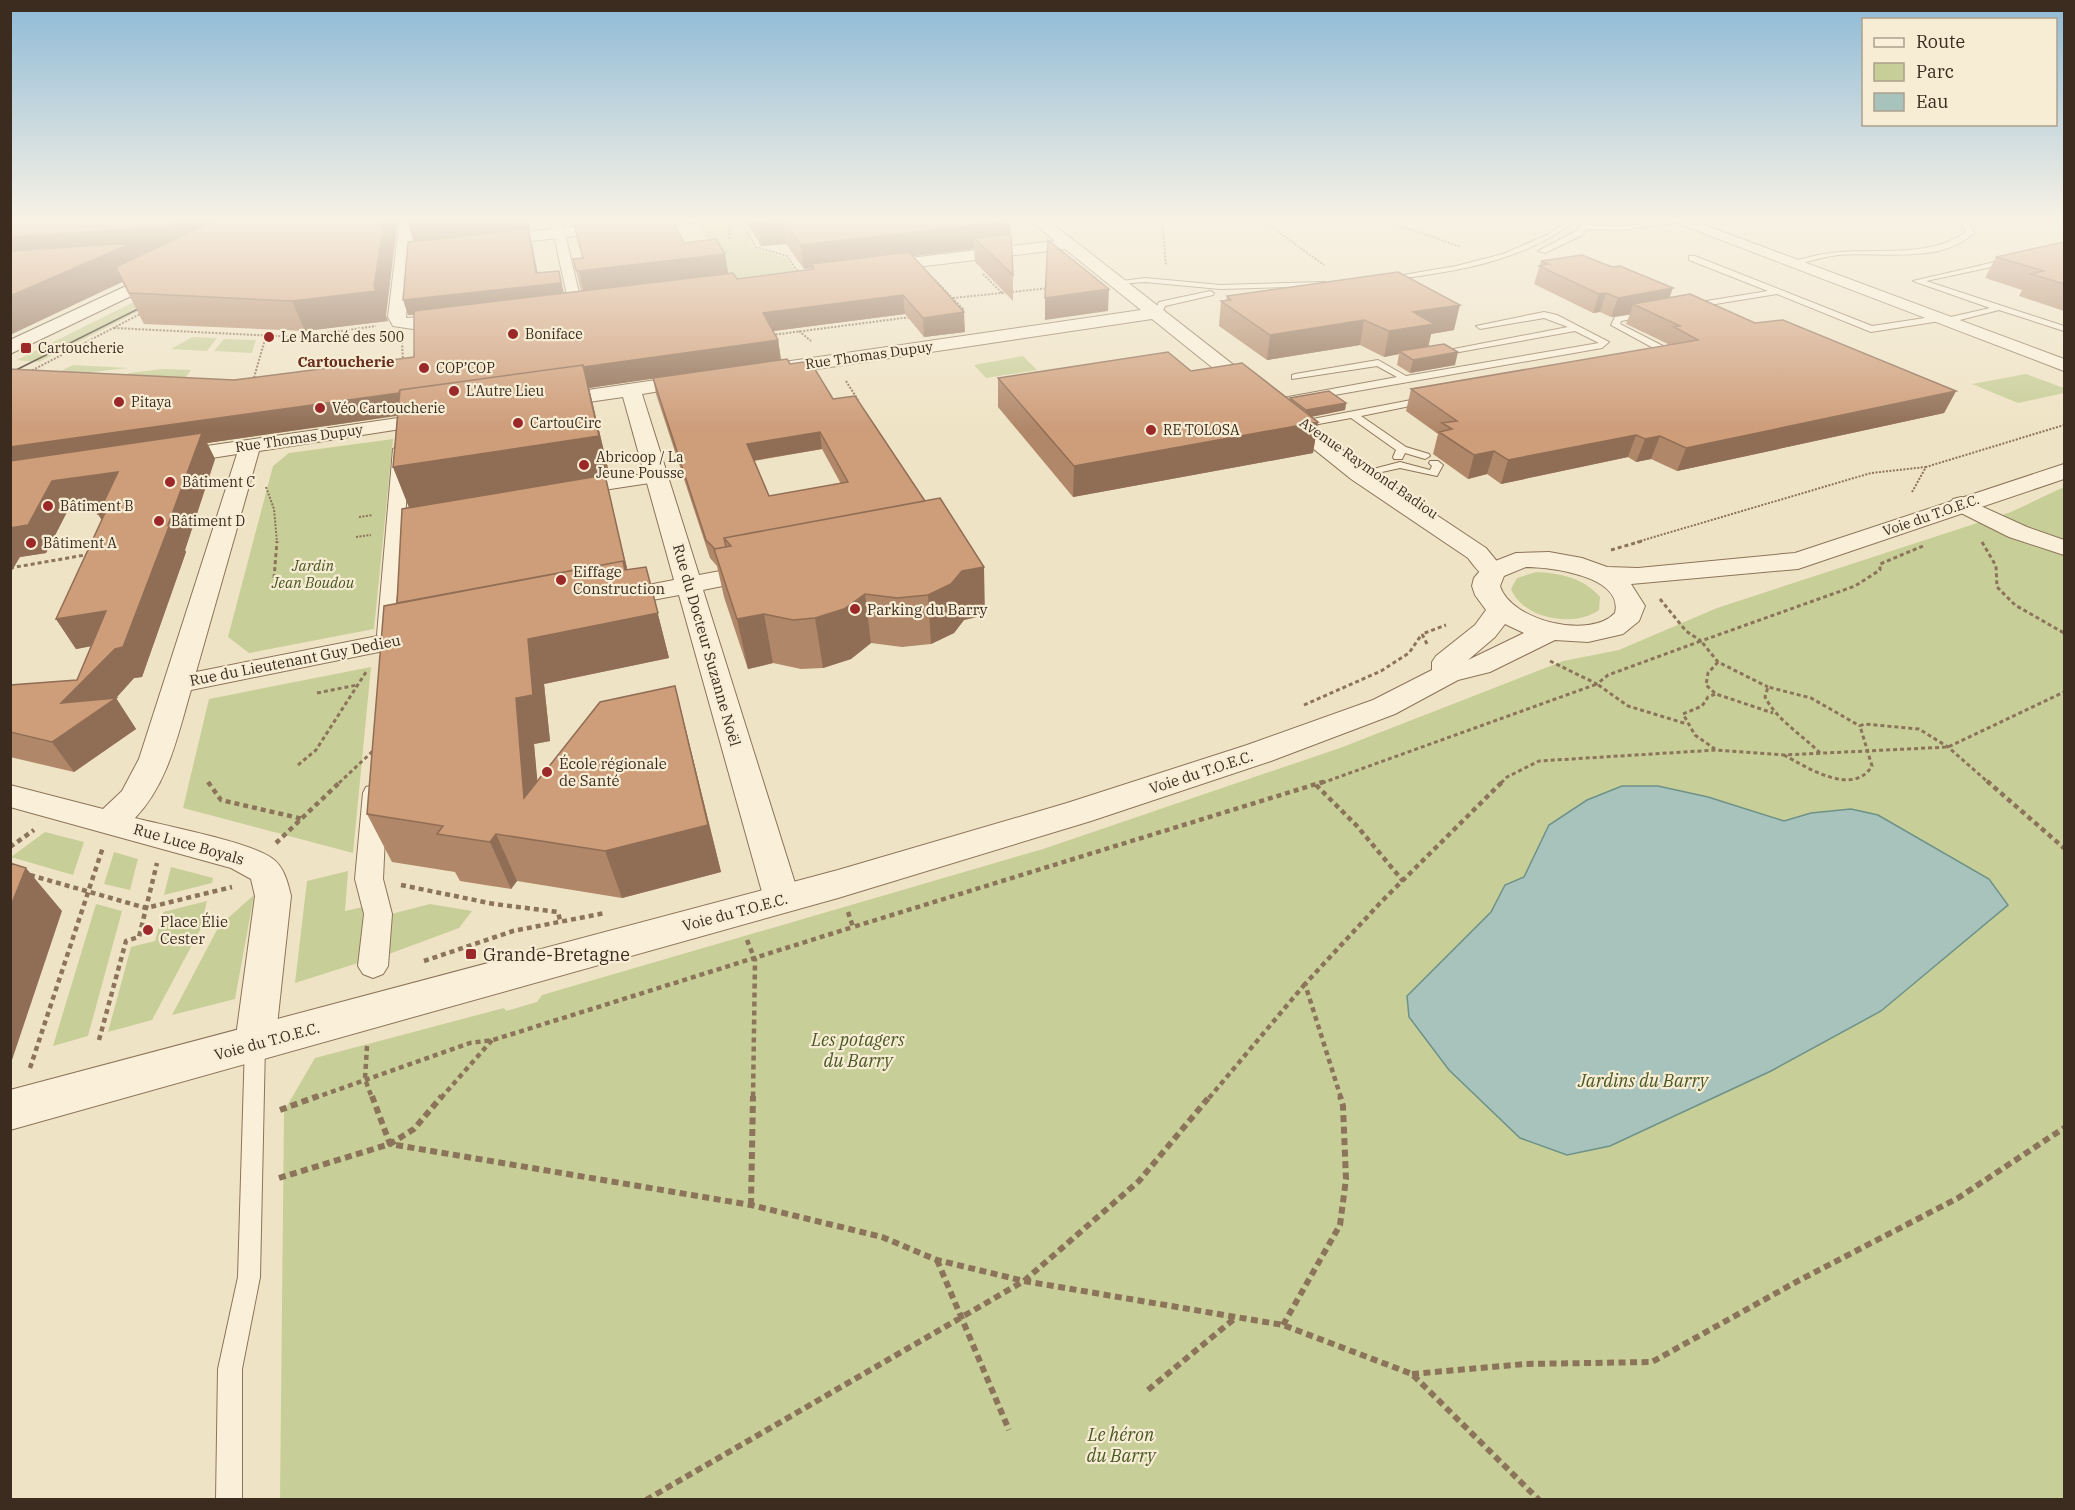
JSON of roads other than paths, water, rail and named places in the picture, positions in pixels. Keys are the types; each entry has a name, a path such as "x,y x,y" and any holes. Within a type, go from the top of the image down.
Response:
{"street":[{"path":"10,348 130,287"},
{"path":"400,287 397,317 404,330 479,317"},
{"path":"570,287 573,300 596,302"},
{"name":"Avenue Raymond Badiou","path":"1126,287 1241,386 1301,423 1364,472 1477,553 1491,570"},
{"path":"1854,287 2064,365"},
{"path":"557,307 596,302"},
{"name":"Rue Thomas Dupuy","path":"754,372 1158,313"},
{"path":"530,405 720,377"},
{"name":"Rue du Docteur Suzanne Noël","path":"631,390 782,899"},
{"name":"Rue Thomas Dupuy","path":"143,461 460,415"},
{"path":"376,668 388,642 402,519 402,423"},
{"path":"107,832 135,798 155,759 250,446"},
{"name":"Voie du T.O.E.C.","path":"1605,563 1638,576 1798,561 2064,471"},
{"name":"Avenue Raymond Badiou","path":"1364,472 1492,548 1525,559"},
{"path":"562,492 657,477"},
{"path":"1961,504 2018,532 2064,548"},
{"path":"1525,559 1605,563 1616,584 1631,604 1629,617 1620,627 1601,633 1577,635 1546,644 1523,622 1501,609 1486,589 1486,579 1491,570 1505,563 1525,559"},
{"name":"Voie du T.O.E.C.","path":"1631,604 1658,594 1786,570 1798,561"},
{"path":"583,605 785,566"},
{"path":"1447,674 1447,662 1485,631 1501,609"},
{"name":"Rue du Lieutenant Guy Dedieu","path":"177,684 445,631"},
{"name":"Voie du T.O.E.C.","path":"13,1109 782,899 1079,812 1258,753 1384,707 1447,674 1546,644"},
{"path":"373,966 378,914 369,879 378,746"},
{"name":"Rue Luce Boyals","path":"10,796 107,832 261,866 269,878 273,896 255,1044"}],"lane":[{"path":"1766,287 1871,329 1999,308"},
{"path":"1938,287 2064,329"},
{"path":"1158,313 1162,304 1202,294 1330,290"},
{"path":"1680,308 1777,292"},
{"path":"1938,319 1987,303"},
{"path":"1641,362 1663,357 1665,353 1660,348 1620,328 1615,321 1659,312"},
{"path":"1275,405 1402,379 1602,345 1605,342 1544,315 1480,326"},
{"path":"1425,355 1577,328"},
{"path":"1295,377 1401,359"},
{"path":"1378,363 1401,375 1402,379"},
{"path":"1301,423 1439,398"},
{"path":"1352,414 1402,449 1429,459 1438,465 1433,474 1400,465 1364,472"},
{"path":"1400,465 1396,459 1402,449"},
{"path":"229,1500 230,1369 249,1277 255,1044"}],"water":[{"path":"1622,786 1658,786 1708,797 1784,821 1811,813 1851,809 1878,815 1989,879 2008,905 1881,1011 1771,1071 1610,1146 1567,1155 1520,1138 1449,1070 1409,1017 1407,996 1491,912 1505,885 1524,877 1549,825 1587,800"}],"tram line":[{"path":"10,373 152,302"}],"place":[{"name":"Boniface","path":"513,334"},
{"name":"Le Marché des 500","path":"269,337"},
{"name":"Cartoucherie","path":"26,348"},
{"name":"COP’COP","path":"424,368"},
{"name":"L'Autre Lieu","path":"454,391"},
{"name":"Pitaya","path":"119,402"},
{"name":"Véo Cartoucherie","path":"320,408"},
{"name":"CartouCirc","path":"518,423"},
{"name":"RE TOLOSA","path":"1151,430"},
{"name":"Abricoop / La Jeune Pousse","path":"584,465"},
{"name":"Bâtiment C","path":"170,482"},
{"name":"Bâtiment B","path":"48,506"},
{"name":"Bâtiment D","path":"159,521"},
{"name":"Bâtiment A","path":"31,543"},
{"name":"Eiffage Construction","path":"561,580"},
{"name":"Parking du Barry","path":"855,609"},
{"name":"École régionale de Santé","path":"547,772"},
{"name":"Place Élie Cester","path":"148,930"},
{"name":"Grande-Bretagne","path":"471,954"}],"district":[{"name":"Cartoucherie","path":"346,361"}],"park label":[{"name":"Jardin Jean Boudou","path":"313,574"},
{"name":"Les potagers du Barry","path":"858,1049"},
{"name":"Jardins du Barry","path":"1643,1080"},
{"name":"Le héron du Barry","path":"1121,1444"}]}
